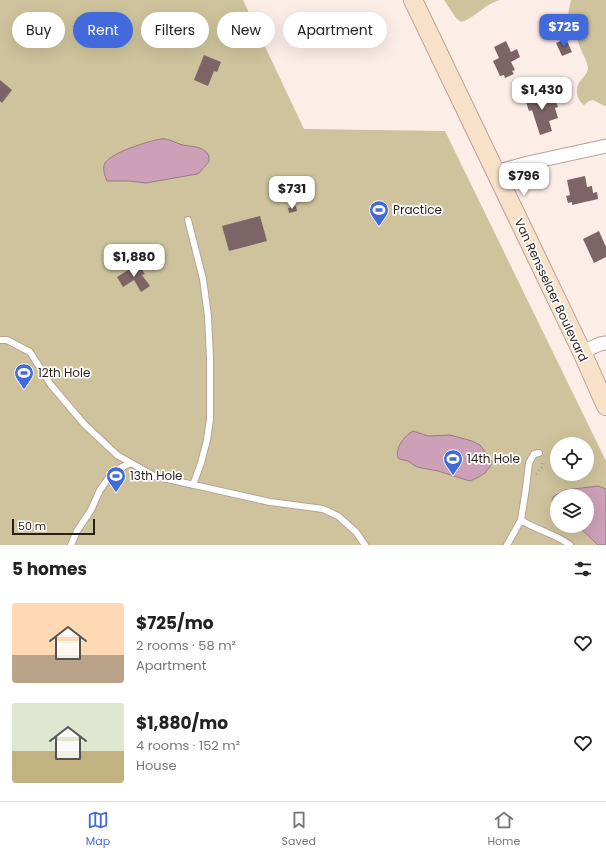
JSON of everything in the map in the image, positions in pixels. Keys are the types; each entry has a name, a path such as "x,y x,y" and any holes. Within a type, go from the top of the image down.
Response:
{"main road":[{"name":"Van Rensselaer Boulevard","path":"413,0 582,352 606,406"}],"street":[{"path":"495,172 528,163 606,146"},
{"path":"582,352 606,342"}],"lane":[{"path":"188,220 203,279 208,316 210,359 210,419 207,440 193,485"},
{"path":"0,340 7,340 30,352 51,385 84,424 117,455 154,476 270,502 323,509 338,516 356,532 365,545"},
{"path":"507,545 521,520 529,463 534,454 539,453"},
{"path":"71,545 78,530 91,510 100,490 110,476 120,468 131,463"},
{"path":"521,520 530,526 564,540 570,545"}],"shaded area":[{"path":"0,0 243,0 249,12 217,12 217,48 266,48 304,129 445,131 606,461 606,545 0,545"},
{"path":"444,0 500,0 490,4 461,22 456,18"},
{"path":"571,0 606,0 606,106 593,100 584,105 578,96 578,85 588,69 588,65 568,17"},
{"path":"161,139 167,139 204,150 209,156 209,161 197,174 146,183 107,181 104,173 104,165 113,156 130,148"},
{"path":"413,431 428,436 450,435 472,441 480,445 492,461 491,465 485,473 470,481 438,471 417,467 408,461 399,459 398,455 401,443"},
{"path":"598,486 606,489 606,545 598,545 585,533 594,533 594,489 573,489"}],"building":[{"path":"566,39 572,52 562,56 556,43"},
{"path":"506,41 511,52 517,49 520,57 511,62 515,70 512,71 514,74 505,78 504,75 500,76 493,61 499,58 494,47"},
{"path":"204,55 221,62 217,72 214,71 208,86 194,80"},
{"path":"0,80 12,90 2,103 0,101"},
{"path":"540,90 543,99 554,96 558,107 555,108 558,118 549,121 552,131 540,135 532,110 529,111 524,96"},
{"path":"585,176 587,187 592,186 593,193 597,192 598,199 572,205 572,202 568,203 566,196 570,195 567,180"},
{"path":"296,206 297,211 289,213 288,208"},
{"path":"260,216 267,241 229,251 222,226"},
{"path":"599,231 606,247 606,257 594,263 583,239"},
{"path":"138,264 145,274 142,275 150,286 141,292 134,280 123,287 117,277"}],"place":[{"name":"Practice","path":"379,227"},
{"name":"12th Hole","path":"24,390"},
{"name":"14th Hole","path":"453,476"},
{"name":"13th Hole","path":"116,493"}]}
